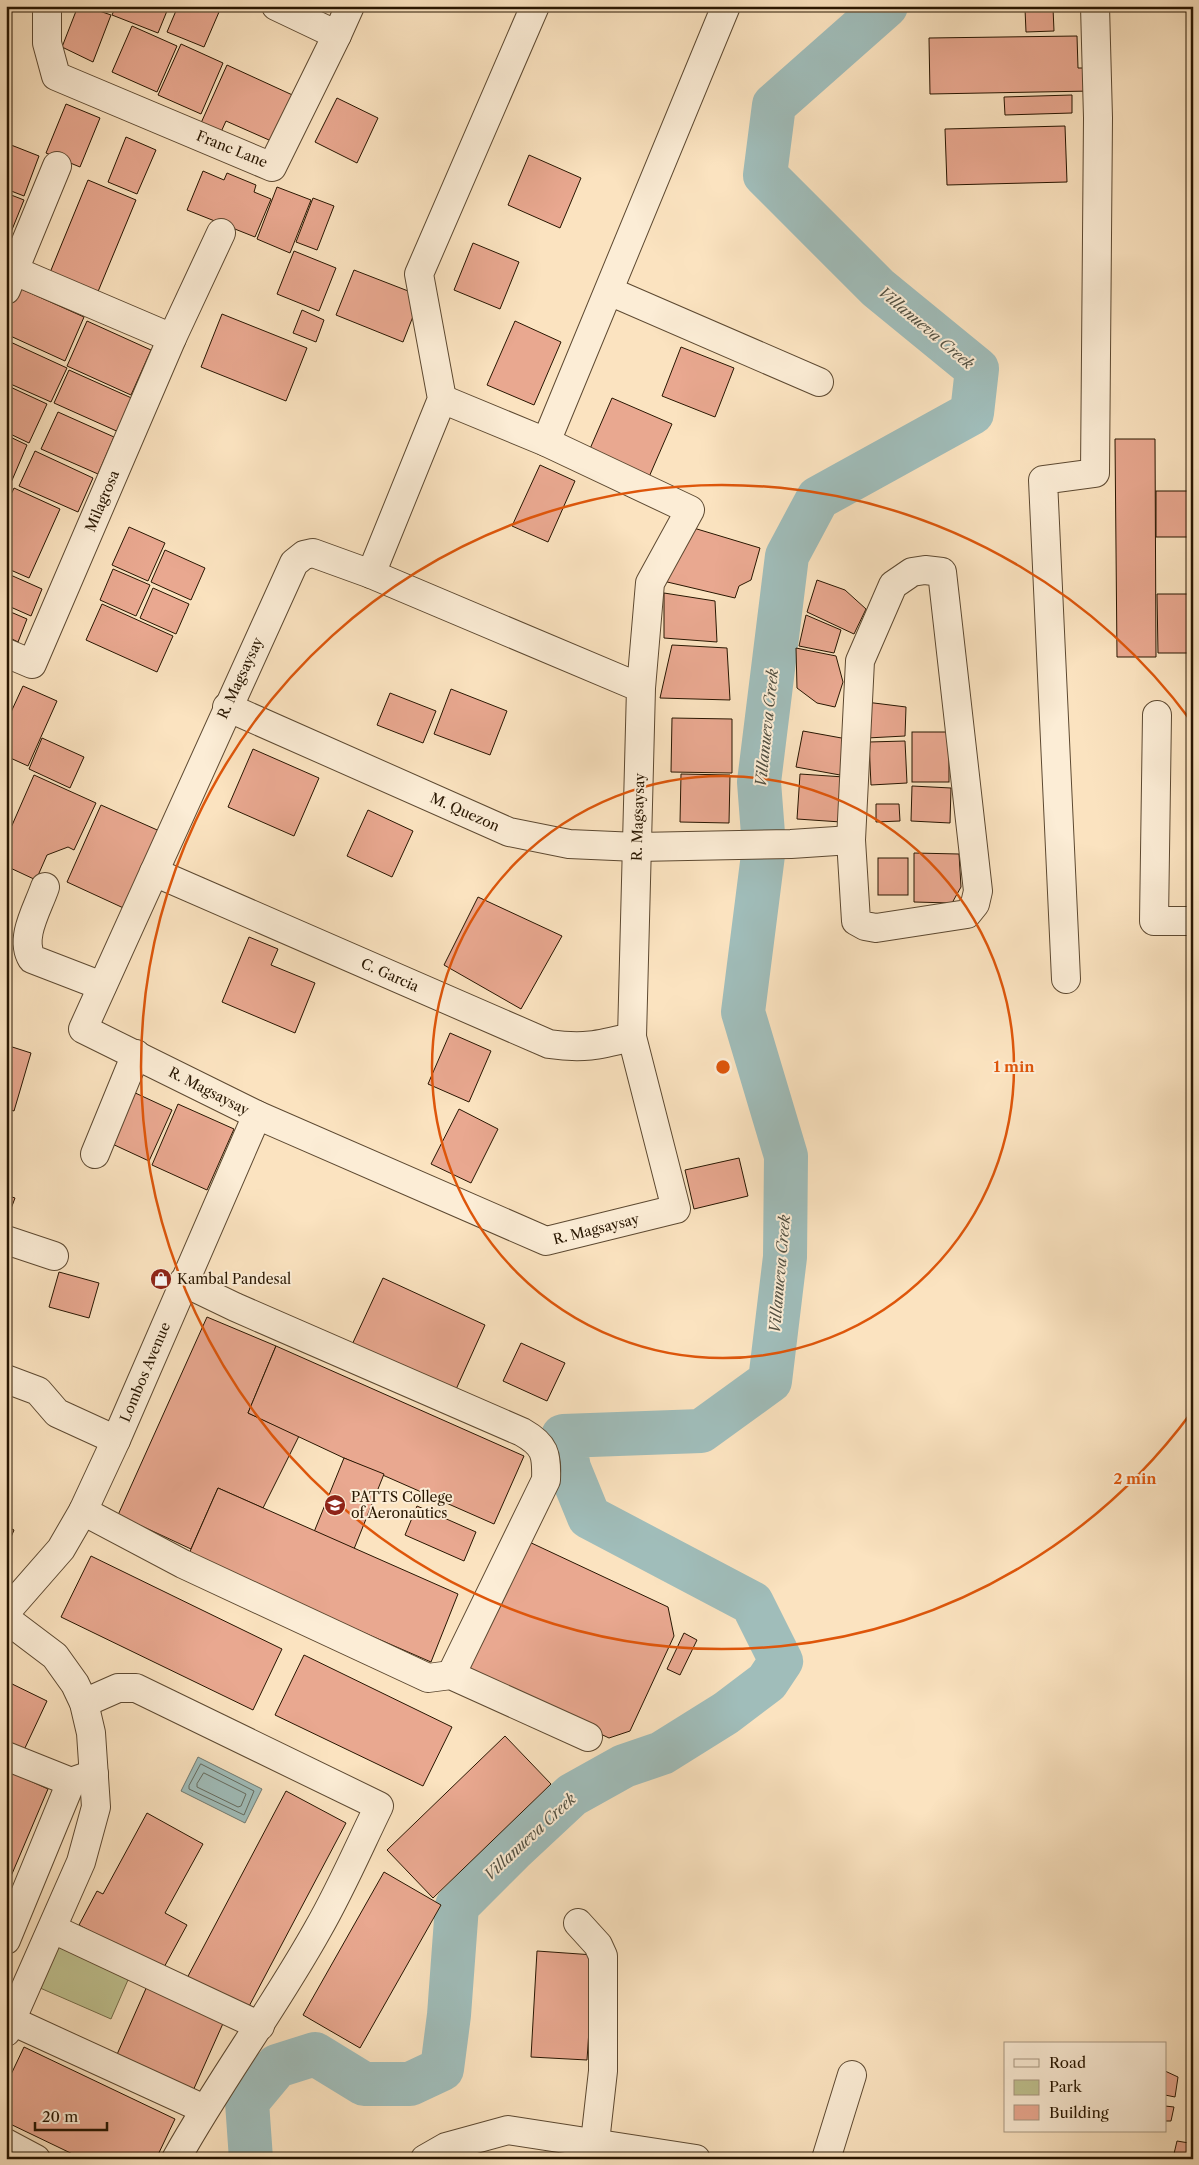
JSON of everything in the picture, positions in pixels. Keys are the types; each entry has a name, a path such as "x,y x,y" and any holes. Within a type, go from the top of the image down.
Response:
{"street":[{"name":"Franc Lane","path":"47,6 47,43 56,76 272,167 350,6"},
{"path":"276,6 337,35"},
{"path":"371,574 442,399 419,274 536,6"},
{"path":"442,399 546,442 726,6"},
{"path":"1066,979 1043,480 1095,473 1098,118 1094,6"},
{"path":"58,166 10,280 172,338"},
{"name":"Milagrosa","path":"6,653 32,664 172,338 221,233"},
{"path":"609,291 819,382"},
{"name":"R. Magsaysay","path":"546,442 690,510 650,583 641,688 632,1037 676,1208 546,1241 257,1115 83,1029 227,707 294,563 304,555 313,554 371,574 641,688"},
{"path":"926,570 942,572 978,892 975,904 967,914 876,928 865,926 856,921 851,840 860,661 893,585 912,572 926,570"},
{"name":"M. Quezon","path":"227,707 510,832 568,844 637,847 791,844 851,840"},
{"path":"1157,715 1154,921 1193,921"},
{"name":"C. Garcia","path":"154,872 549,1044 588,1047 632,1037"},
{"path":"45,887 29,932 26,946 28,953 32,959 102,986"},
{"path":"95,1154 136,1054"},
{"name":"Lombos Avenue","path":"6,1612 61,1549 83,1511 116,1440 257,1115"},
{"path":"6,1240 54,1256"},
{"path":"183,1282 235,1307 522,1432 536,1440 543,1451 547,1463 546,1480 451,1675"},
{"path":"6,1379 38,1390 57,1413 116,1440"},
{"path":"83,1511 183,1564 428,1678 451,1675 588,1737"},
{"path":"6,1619 54,1656 75,1684 84,1703 90,1733 83,1778 6,1940"},
{"path":"84,1703 118,1688 136,1688 379,1806 319,1928 260,2026 204,2109 176,2159"},
{"path":"6,1756 83,1778 96,1807 84,1853 53,1929 11,2012 204,2109"},
{"path":"578,1924 598,1945 603,1956 603,2071 595,2142"},
{"path":"53,1929 260,2026"},
{"path":"826,2159 852,2075"},
{"path":"425,2159 446,2147 508,2130 696,2159"},
{"path":"6,2144 36,2159"}],"green space":[{"path":"51,1938 131,1973 111,2019 31,1984"}],"water":[{"path":"198,1757 262,1789 245,1823 181,1791"}],"building":[{"path":"6,6 9,6 7,43 6,43"},
{"path":"78,6 85,6 111,15 93,62 62,47"},
{"path":"116,6 169,6 158,33 112,15"},
{"path":"178,6 205,6 219,12 204,47 167,32"},
{"path":"1053,8 1054,31 1026,32 1025,9"},
{"path":"132,26 177,46 157,92 112,72"},
{"path":"1077,36 1078,68 1092,68 1092,91 930,94 929,38"},
{"path":"181,44 223,63 201,114 158,95"},
{"path":"227,65 299,98 278,144 226,121 221,132 201,123"},
{"path":"1072,95 1072,113 1005,115 1004,97"},
{"path":"337,98 378,118 357,163 315,142"},
{"path":"66,104 100,118 80,167 46,153"},
{"path":"1065,126 1067,182 947,185 945,129"},
{"path":"126,137 156,150 137,194 108,182"},
{"path":"6,143 39,156 24,196 6,189"},
{"path":"529,155 581,178 560,228 508,205"},
{"path":"203,171 224,180 227,173 256,185 254,192 271,199 255,237 187,210"},
{"path":"88,180 136,200 97,294 49,275"},
{"path":"277,187 311,200 290,253 257,239"},
{"path":"6,193 24,200 7,242 6,241"},
{"path":"313,198 334,206 317,250 296,242"},
{"path":"473,243 519,262 500,309 454,290"},
{"path":"294,251 336,268 319,311 277,294"},
{"path":"354,270 421,296 403,342 336,315"},
{"path":"17,287 84,317 65,361 6,334 6,312"},
{"path":"302,310 324,320 316,342 293,333"},
{"path":"222,314 307,348 286,401 201,367"},
{"path":"87,321 151,350 131,395 67,366"},
{"path":"515,321 561,342 534,405 487,385"},
{"path":"6,340 67,368 51,402 6,382"},
{"path":"681,347 734,368 715,417 662,396"},
{"path":"69,370 136,400 121,433 54,403"},
{"path":"6,385 47,404 29,443 6,432"},
{"path":"612,398 672,424 649,477 589,451"},
{"path":"58,412 114,437 98,474 41,449"},
{"path":"6,435 27,445 10,485 6,484"},
{"path":"1115,439 1155,439 1156,657 1117,657"},
{"path":"35,451 93,478 78,512 19,486"},
{"path":"540,465 575,481 548,542 512,526"},
{"path":"14,488 60,509 29,578 6,568 6,505"},
{"path":"1156,491 1193,491 1193,537 1156,537"},
{"path":"687,526 760,548 751,580 739,586 735,598 663,581"},
{"path":"129,527 165,543 148,581 112,565"},
{"path":"165,550 205,568 191,600 151,582"},
{"path":"113,569 150,585 136,616 100,600"},
{"path":"6,573 42,589 31,616 6,605"},
{"path":"817,580 845,590 866,609 854,634 807,612"},
{"path":"153,588 189,604 176,634 140,618"},
{"path":"664,593 715,601 717,642 664,638"},
{"path":"1157,594 1193,594 1193,653 1158,653"},
{"path":"102,604 173,636 157,672 86,640"},
{"path":"6,610 27,619 18,642 6,636"},
{"path":"806,615 841,630 834,653 799,646"},
{"path":"672,645 727,648 730,700 660,698"},
{"path":"796,648 836,656 843,682 835,707 817,703 797,688"},
{"path":"23,686 57,701 28,766 6,756 6,723"},
{"path":"451,689 507,711 490,755 434,734"},
{"path":"390,693 436,711 423,743 377,725"},
{"path":"866,702 906,707 905,736 867,738"},
{"path":"672,718 732,719 732,773 671,772"},
{"path":"803,731 847,739 840,775 796,767"},
{"path":"912,732 949,732 949,782 912,782"},
{"path":"42,738 84,757 70,788 29,769"},
{"path":"905,741 907,783 871,785 869,742"},
{"path":"253,749 319,778 294,836 228,807"},
{"path":"681,774 730,775 729,823 680,822"},
{"path":"800,774 844,777 841,822 797,819"},
{"path":"34,775 96,803 74,850 68,847 47,855 36,880 6,866 6,839"},
{"path":"912,786 951,788 950,823 911,821"},
{"path":"876,804 899,804 900,821 876,822"},
{"path":"101,805 164,833 130,911 67,882"},
{"path":"368,810 413,831 392,877 347,856"},
{"path":"914,853 959,854 961,887 952,903 914,902"},
{"path":"878,858 908,858 908,895 878,895"},
{"path":"478,897 562,936 521,1009 444,965"},
{"path":"249,937 278,949 271,965 315,983 295,1033 222,1002"},
{"path":"450,1033 491,1051 469,1102 428,1084"},
{"path":"6,1045 31,1053 14,1111 6,1108"},
{"path":"131,1091 172,1110 149,1161 108,1142"},
{"path":"178,1104 234,1129 207,1190 152,1165"},
{"path":"459,1109 498,1129 471,1183 431,1164"},
{"path":"739,1158 748,1196 694,1209 685,1170"},
{"path":"6,1195 15,1198 6,1222"},
{"path":"59,1272 99,1283 89,1318 49,1307"},
{"path":"383,1278 485,1325 453,1396 350,1349"},
{"path":"207,1317 276,1346 248,1413 299,1436 263,1508 218,1488 191,1549 118,1515"},
{"path":"521,1343 565,1363 547,1401 503,1381"},
{"path":"276,1346 524,1456 494,1524 344,1458 248,1413"},
{"path":"344,1458 384,1474 354,1549 314,1532"},
{"path":"218,1488 458,1594 431,1662 188,1556"},
{"path":"417,1506 476,1532 464,1561 405,1535"},
{"path":"6,1526 14,1530 6,1549"},
{"path":"525,1540 668,1607 674,1636 630,1731 609,1738 465,1670"},
{"path":"91,1556 282,1649 253,1710 61,1617"},
{"path":"684,1633 697,1640 680,1675 667,1669"},
{"path":"304,1655 452,1727 423,1786 275,1715"},
{"path":"6,1681 47,1701 24,1750 6,1741"},
{"path":"505,1736 551,1784 433,1898 387,1850"},
{"path":"6,1770 48,1789 6,1888"},
{"path":"286,1791 346,1823 246,2012 186,1980"},
{"path":"147,1813 203,1844 165,1913 187,1925 162,1971 79,1925 97,1891 103,1894"},
{"path":"384,1872 441,1905 360,2048 303,2015"},
{"path":"537,1951 594,1955 587,2060 531,2057"},
{"path":"148,1984 225,2019 192,2093 115,2059"},
{"path":"24,2047 175,2119 156,2159 83,2159 6,2122 6,2085"},
{"path":"1166,2071 1178,2077 1175,2097 1166,2095"},
{"path":"1166,2106 1174,2107 1171,2121 1166,2121"},
{"path":"1177,2141 1189,2143 1190,2159 1173,2158"}],"waterway":[{"name":"Villanueva Creek","path":"251,2159 247,2102 277,2066 315,2054 364,2084 410,2084 442,2069 449,2015 457,1906 572,1795 624,1766 662,1753 726,1713 767,1682 781,1661 752,1603 589,1517 569,1468 563,1436 701,1431 770,1381 785,1257 786,1156 743,1012 764,847 759,782 787,556 818,498 972,413 977,369 878,288 765,175 774,105 886,6"}],"place":[{"name":"Kambal Pandesal","path":"161,1279"},
{"name":"PATTS College of Aeronautics","path":"335,1505"}]}
